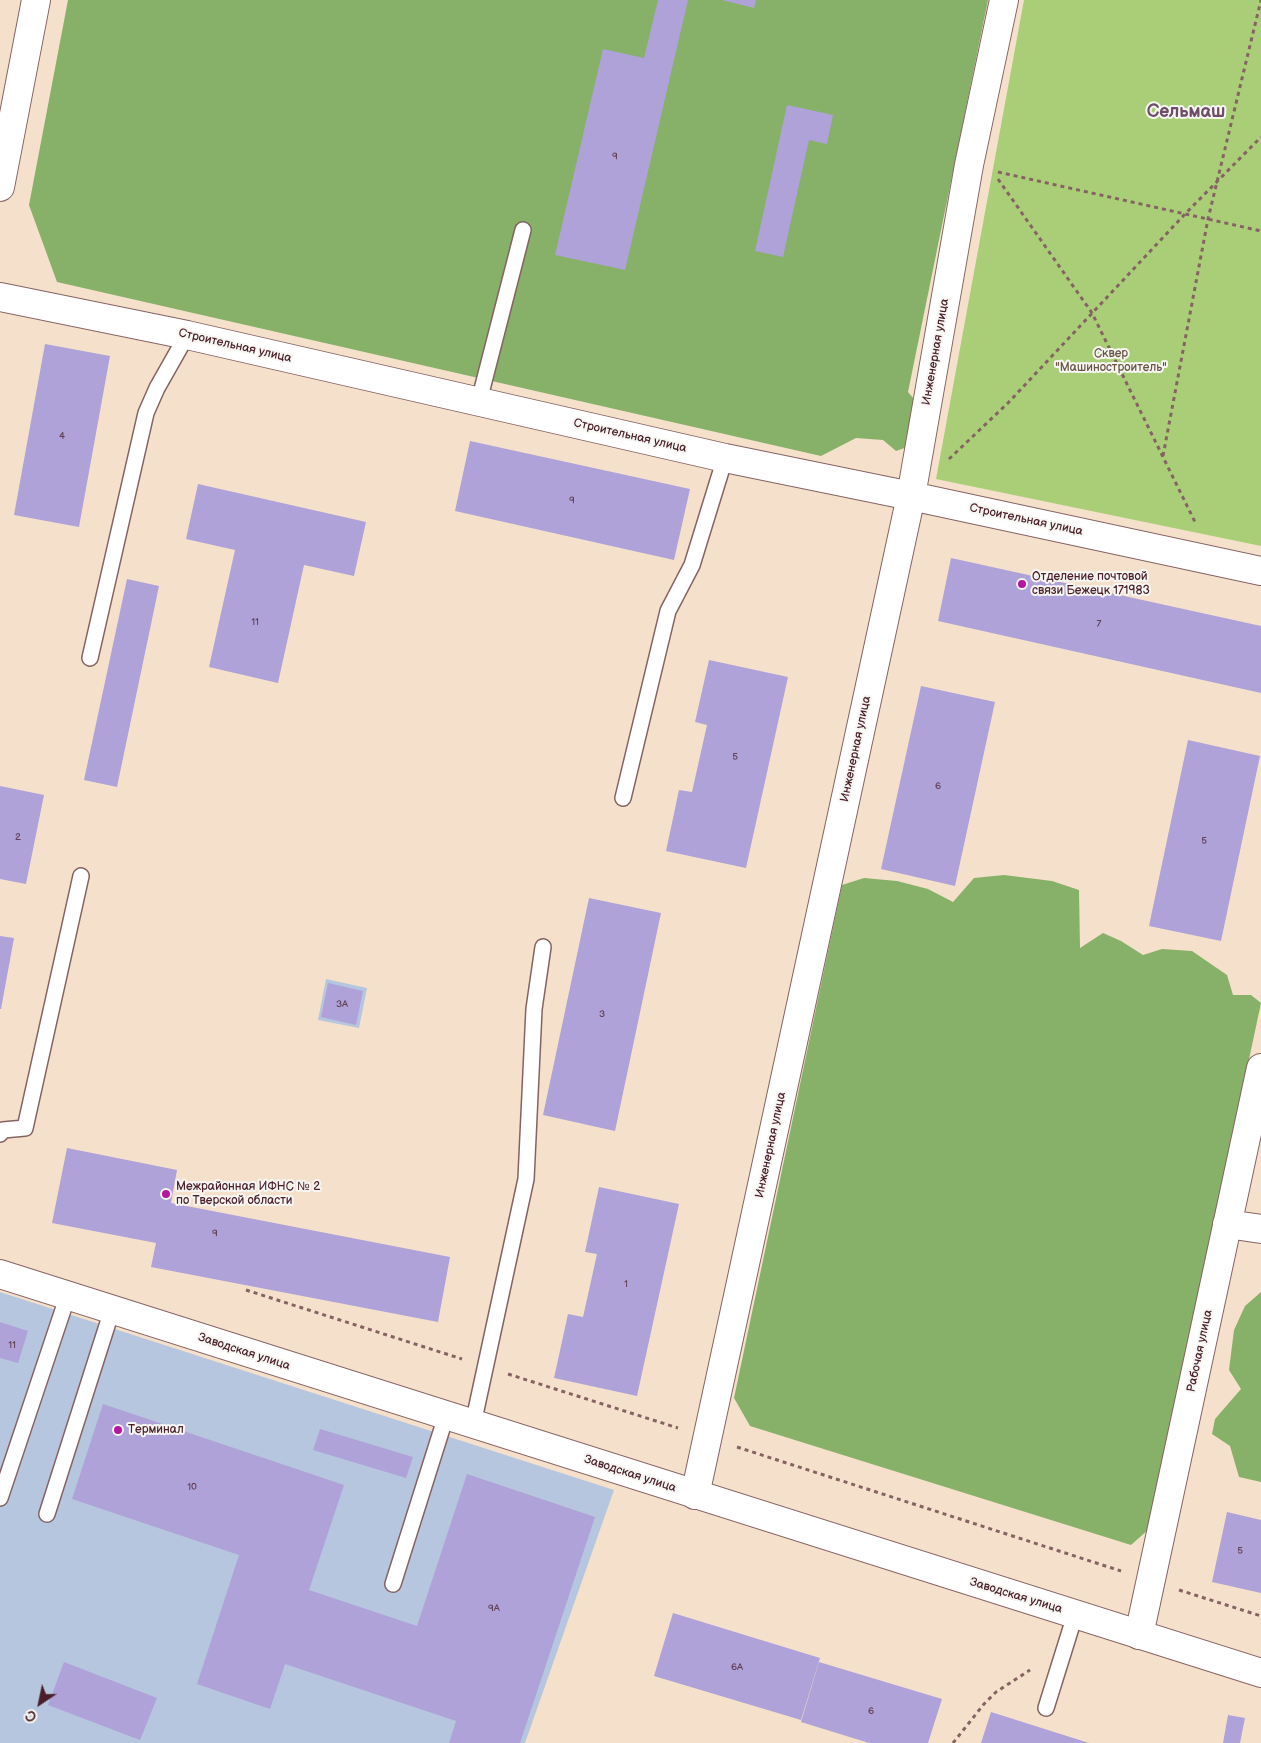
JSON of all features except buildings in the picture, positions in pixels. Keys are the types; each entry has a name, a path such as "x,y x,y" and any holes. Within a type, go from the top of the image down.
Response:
{"street":[{"path":"0,187 36,0"},
{"name":"Инженерная улица","path":"695,1495 911,496 969,165 1004,0"},
{"name":"Строительная улица","path":"0,297 187,335 725,458 1261,571"},
{"name":"Рабочая улица","path":"1138,1635 1261,1068"},
{"path":"1227,1224 1261,1229"},
{"name":"Заводская улица","path":"0,1274 1261,1673"}],"lane":[{"path":"478,401 522,230"},
{"path":"90,658 146,413 157,388 187,335"},
{"path":"623,798 668,611 692,565 725,458"},
{"path":"0,1134 3,1130 25,1128 81,876"},
{"path":"473,1424 526,1179 534,1009 543,948"},
{"path":"0,1498 68,1296"},
{"path":"47,1514 112,1310"},
{"path":"393,1584 446,1416"},
{"path":"1046,1708 1075,1615"}],"path":[{"path":"1163,456 1208,219 1261,0"},
{"path":"946,462 1008,403 1185,214 1261,137"},
{"path":"1214,560 1092,314 992,170 1261,231"},
{"path":"246,1290 1261,1616"},
{"path":"953,1743 996,1692 1065,1647"}],"shaded area":[{"path":"326,979 367,988 359,1028 318,1020"},
{"path":"0,1292 614,1490 525,1743 0,1743"}],"green space":[{"path":"68,0 988,0 908,392 918,404 913,445 896,451 883,440 856,438 821,456 57,282 29,205"},
{"name":"Сквер \"Машиностроитель\"","path":"1024,0 1261,0 1261,546 936,479"},
{"path":"1004,875 1052,881 1079,890 1080,948 1103,933 1121,941 1143,955 1162,949 1192,951 1227,975 1233,995 1251,995 1261,1003 1149,1529 1131,1545 750,1426 734,1398 842,885 864,878 897,881 928,889 953,902 974,878"},
{"path":"1261,1292 1261,1482 1239,1477 1230,1446 1212,1434 1215,1419 1241,1389 1229,1370 1234,1330 1245,1306"}],"place":[{"name":"Отделение почтовой связи Бежецк 171983","path":"1022,584"},
{"name":"Межрайонная ИФНС № 2 по Тверской области","path":"166,1194"},
{"name":"Терминал","path":"118,1430"}],"district":[{"name":"Сельмаш","path":"1186,112"}]}
